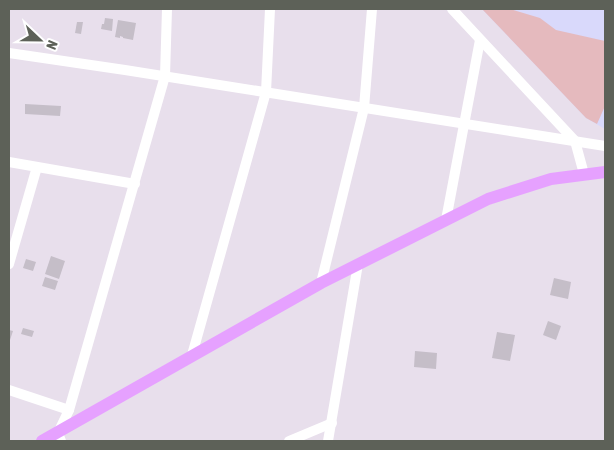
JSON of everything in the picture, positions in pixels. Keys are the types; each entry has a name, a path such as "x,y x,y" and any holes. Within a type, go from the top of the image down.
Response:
{"main road":[{"path":"42,441 60,437 192,355 321,283 488,199 551,179 605,172"}],"street":[{"path":"60,437 165,76 167,9"},
{"path":"192,355 266,92 270,9"},
{"path":"321,283 364,108 372,9"},
{"path":"452,9 575,141 584,174"},
{"path":"446,220 480,40"},
{"path":"9,54 165,76 605,146"},
{"path":"9,162 134,184"},
{"path":"9,264 37,167"},
{"path":"328,441 358,264"},
{"path":"9,390 69,410"},
{"path":"289,441 332,423"}],"shaded area":[{"path":"482,9 605,9 605,129 586,118"},
{"path":"482,9 510,9 540,18 556,30 605,41 605,106 597,124 586,118"}],"building":[{"path":"105,18 113,19 112,31 101,29"},
{"path":"118,20 136,23 133,40 120,36 120,38 115,37"},
{"path":"77,22 83,22 81,34 75,33"},
{"path":"25,104 61,106 60,116 25,114"},
{"path":"51,256 65,261 59,279 45,274"},
{"path":"26,259 36,262 33,271 23,268"},
{"path":"45,277 58,281 55,290 42,286"},
{"path":"554,278 571,282 568,299 550,295"},
{"path":"548,321 561,326 556,340 543,335"},
{"path":"23,328 34,331 32,337 21,334"},
{"path":"9,330 13,331 9,343"},
{"path":"497,332 515,335 510,361 492,358"},
{"path":"415,351 437,353 436,369 414,367"}]}
